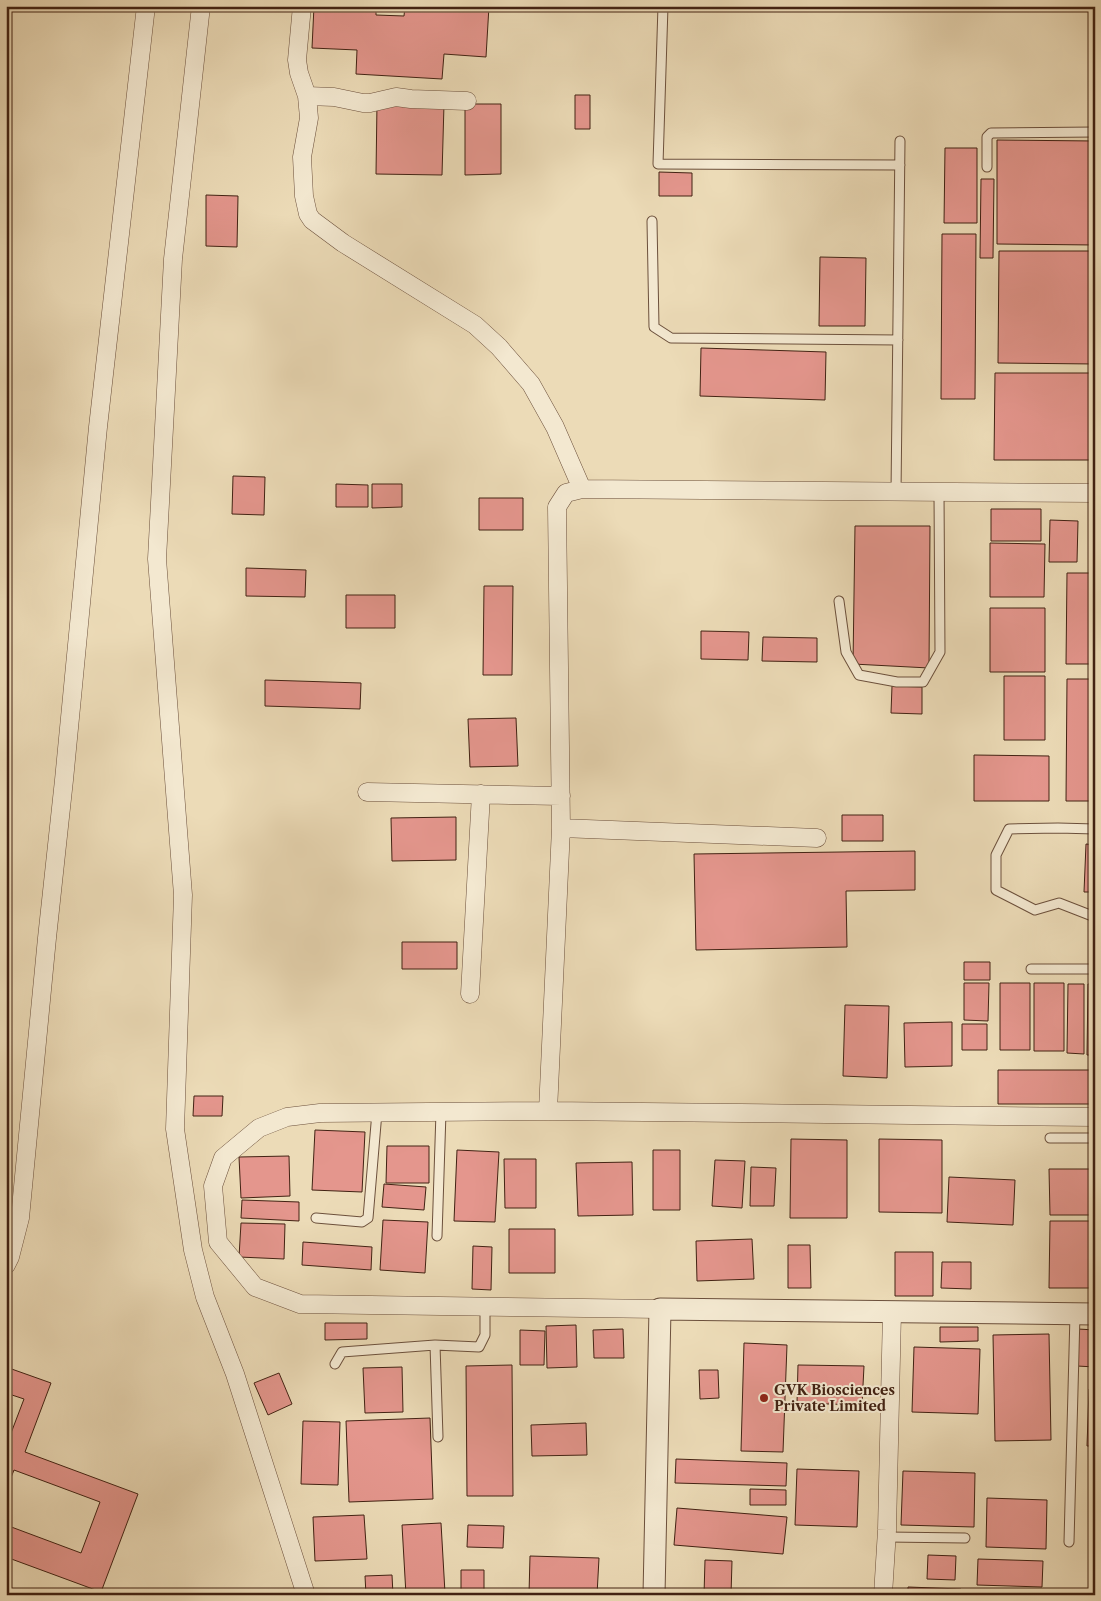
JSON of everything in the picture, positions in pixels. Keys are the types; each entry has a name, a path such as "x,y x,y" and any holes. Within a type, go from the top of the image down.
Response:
{"street":[{"path":"6,1265 10,1257 20,1218 98,427 146,6"},
{"path":"202,6 173,259 157,559 183,896 175,1128 192,1250 205,1297 235,1374 306,1595"},
{"path":"302,6 297,60 299,73 307,96 308,118 302,157 303,185 305,206 312,220 343,243 475,325 498,347 531,384 555,427 582,489"},
{"path":"307,96 334,97 363,103 396,97 411,100 467,101"},
{"path":"548,1111 561,828 557,507 566,493 582,489 1095,493"},
{"path":"366,792 561,796"},
{"path":"470,994 481,794"},
{"path":"561,828 817,838"},
{"path":"1085,1314 300,1304 255,1287 218,1242 213,1186 223,1158 259,1128 287,1117 320,1113 548,1111 1095,1117"},
{"path":"192,1250 218,1242"},
{"path":"654,1595 660,1309"},
{"path":"883,1595 887,1536 892,1312"}],"lane":[{"path":"663,6 658,164 900,165"},
{"path":"987,167 987,137 990,133 1095,132"},
{"path":"896,492 900,141"},
{"path":"652,221 654,327 671,338 898,340"},
{"path":"839,601 846,652 860,674 897,682 923,682 940,652 939,492"},
{"path":"1095,829 1009,830 996,854 996,890 1035,910 1059,903 1095,917"},
{"path":"1031,969 1095,969"},
{"path":"316,1218 362,1222 368,1218 377,1112"},
{"path":"437,1236 441,1112"},
{"path":"1050,1138 1095,1138"},
{"path":"335,1364 342,1352 435,1345 479,1347 485,1335 485,1307"},
{"path":"1069,1542 1085,1314"},
{"path":"435,1345 438,1437"},
{"path":"887,1536 965,1538"}],"building":[{"path":"314,6 376,6 376,15 404,16 405,6 489,6 486,57 444,54 442,79 356,74 357,50 312,48"},
{"path":"575,95 590,95 590,129 575,129"},
{"path":"377,103 444,104 442,175 376,174"},
{"path":"465,104 501,104 501,174 465,175"},
{"path":"997,140 1095,141 1095,245 997,244"},
{"path":"945,148 977,148 977,223 944,223"},
{"path":"659,172 692,173 692,196 659,196"},
{"path":"981,179 994,179 993,258 980,258"},
{"path":"206,195 238,196 237,247 206,246"},
{"path":"942,234 976,234 975,399 941,399"},
{"path":"999,251 1095,251 1095,364 998,363"},
{"path":"820,257 866,258 865,326 819,326"},
{"path":"701,348 826,352 825,400 700,396"},
{"path":"995,373 1095,373 1095,460 994,460"},
{"path":"233,476 265,477 264,515 232,514"},
{"path":"336,484 368,485 368,507 336,507"},
{"path":"372,484 402,484 402,507 372,508"},
{"path":"479,498 523,498 523,530 479,530"},
{"path":"991,509 1041,509 1041,541 991,541"},
{"path":"1050,520 1078,521 1077,562 1049,562"},
{"path":"855,526 930,526 929,668 853,664"},
{"path":"990,543 1045,544 1044,597 990,597"},
{"path":"246,568 306,570 305,597 246,596"},
{"path":"1067,573 1095,573 1095,664 1066,664"},
{"path":"484,586 513,586 512,675 483,675"},
{"path":"346,595 395,595 395,628 346,628"},
{"path":"990,608 1045,608 1045,672 990,672"},
{"path":"701,631 749,632 748,660 701,659"},
{"path":"763,637 817,638 817,662 762,661"},
{"path":"1004,676 1045,676 1045,740 1004,740"},
{"path":"1067,679 1095,679 1095,801 1066,801"},
{"path":"265,680 361,683 360,709 265,706"},
{"path":"892,686 922,687 922,714 891,713"},
{"path":"516,718 518,766 470,767 468,719"},
{"path":"974,755 1049,756 1049,801 974,801"},
{"path":"842,815 883,815 883,841 842,841"},
{"path":"456,817 456,860 392,861 391,818"},
{"path":"1086,844 1095,845 1095,892 1084,892"},
{"path":"915,851 915,890 846,891 847,947 696,950 694,854"},
{"path":"402,942 457,942 457,969 402,969"},
{"path":"964,962 990,962 990,980 964,980"},
{"path":"964,983 989,983 988,1021 964,1020"},
{"path":"1000,983 1030,983 1030,1050 1000,1050"},
{"path":"1034,983 1064,983 1064,1051 1034,1051"},
{"path":"1068,984 1084,984 1084,1054 1067,1053"},
{"path":"1088,984 1095,984 1095,1055 1087,1055"},
{"path":"845,1005 889,1006 887,1078 843,1076"},
{"path":"952,1022 952,1066 905,1067 904,1023"},
{"path":"962,1024 987,1024 987,1050 962,1050"},
{"path":"998,1070 1095,1070 1095,1104 998,1104"},
{"path":"194,1096 223,1096 222,1116 193,1116"},
{"path":"315,1130 365,1132 362,1192 312,1190"},
{"path":"791,1139 847,1140 847,1218 790,1218"},
{"path":"879,1139 942,1140 942,1213 879,1212"},
{"path":"387,1146 429,1146 429,1183 386,1183"},
{"path":"457,1150 499,1152 495,1222 454,1221"},
{"path":"653,1150 680,1150 680,1210 653,1210"},
{"path":"289,1156 290,1196 241,1198 239,1157"},
{"path":"504,1159 536,1159 536,1208 505,1208"},
{"path":"715,1160 745,1161 742,1208 712,1206"},
{"path":"632,1162 633,1215 578,1216 576,1163"},
{"path":"751,1167 776,1168 774,1206 750,1206"},
{"path":"1049,1169 1095,1169 1095,1215 1050,1215"},
{"path":"949,1177 1015,1180 1013,1225 947,1222"},
{"path":"384,1184 426,1187 424,1210 382,1207"},
{"path":"242,1200 299,1202 299,1221 241,1218"},
{"path":"383,1220 428,1222 425,1273 380,1270"},
{"path":"1050,1221 1095,1221 1095,1288 1049,1288"},
{"path":"241,1223 285,1224 284,1259 239,1257"},
{"path":"509,1229 555,1229 555,1273 509,1273"},
{"path":"752,1239 754,1279 697,1281 696,1241"},
{"path":"303,1242 372,1247 371,1270 302,1265"},
{"path":"788,1245 810,1245 811,1288 788,1288"},
{"path":"473,1246 492,1247 491,1290 472,1289"},
{"path":"895,1252 933,1252 933,1296 895,1296"},
{"path":"942,1262 971,1262 971,1289 941,1288"},
{"path":"325,1323 367,1323 367,1339 325,1340"},
{"path":"576,1325 577,1367 547,1368 546,1326"},
{"path":"940,1327 978,1327 978,1341 940,1342"},
{"path":"623,1329 624,1358 594,1358 593,1330"},
{"path":"1078,1329 1095,1330 1095,1367 1077,1366"},
{"path":"520,1330 545,1331 544,1365 520,1365"},
{"path":"1049,1334 1051,1440 995,1441 993,1335"},
{"name":"GVK Biosciences Private Limited","path":"744,1343 787,1345 783,1452 741,1451"},
{"path":"914,1347 980,1349 978,1414 912,1412"},
{"path":"512,1365 513,1496 467,1496 466,1366"},
{"path":"798,1365 864,1366 862,1405 797,1403"},
{"path":"6,1367 51,1383 25,1452 138,1494 101,1592 6,1557 6,1525 81,1553 100,1502 14,1470 6,1490 6,1441 8,1441 24,1399 6,1393"},
{"path":"402,1367 403,1412 365,1413 363,1368"},
{"path":"699,1370 718,1370 719,1398 700,1399"},
{"path":"279,1373 292,1404 268,1415 254,1383"},
{"path":"1089,1389 1095,1389 1095,1446 1087,1446"},
{"path":"430,1418 433,1499 349,1502 346,1421"},
{"path":"303,1421 340,1422 338,1485 301,1484"},
{"path":"586,1423 587,1455 532,1456 531,1425"},
{"path":"676,1459 787,1463 786,1486 675,1483"},
{"path":"797,1469 859,1471 857,1527 795,1525"},
{"path":"903,1471 975,1473 974,1527 901,1525"},
{"path":"750,1489 786,1490 786,1505 750,1505"},
{"path":"987,1498 1047,1500 1046,1549 986,1547"},
{"path":"677,1508 787,1517 783,1554 674,1545"},
{"path":"364,1515 367,1559 315,1561 313,1517"},
{"path":"441,1523 445,1593 406,1595 402,1525"},
{"path":"468,1525 504,1526 503,1548 467,1547"},
{"path":"928,1555 956,1556 955,1580 927,1579"},
{"path":"530,1556 599,1558 597,1595 529,1594"},
{"path":"978,1559 1043,1561 1042,1587 977,1585"},
{"path":"705,1560 732,1561 731,1595 704,1595"},
{"path":"461,1570 484,1570 484,1592 461,1592"},
{"path":"392,1575 393,1595 366,1595 365,1576"},
{"path":"908,1587 961,1589 961,1595 908,1595"},
{"path":"791,1590 823,1593 823,1595 791,1595"},
{"path":"979,1592 1042,1594 1042,1595 979,1595"}],"place":[{"name":"GVK Biosciences Private Limited","path":"764,1398"}]}
